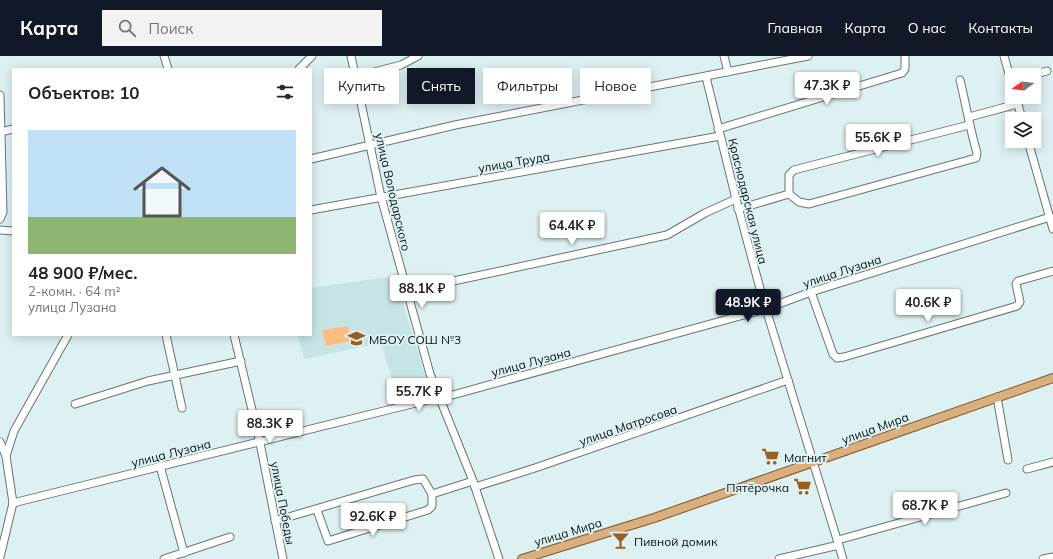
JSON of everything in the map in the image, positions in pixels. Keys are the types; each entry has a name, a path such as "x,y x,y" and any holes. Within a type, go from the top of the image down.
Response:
{"main road":[{"name":"улица Мира","path":"522,559 654,518 1053,378"}],"street":[{"path":"164,56 168,68"},
{"path":"300,68 312,56"},
{"name":"улица Володарского","path":"351,56 353,68"},
{"path":"388,68 401,65 418,56"},
{"path":"724,56 728,72"},
{"path":"312,159 455,125 808,56"},
{"name":"улица Труда","path":"312,210 719,133 902,73 905,69 906,56"},
{"path":"1004,56 1008,68"},
{"path":"1041,73 1047,71"},
{"name":"Краснодарская улица","path":"706,77 738,209 765,309 815,462 843,559"},
{"path":"960,80 969,121 977,153 976,158 809,204 799,202 790,194 789,175 794,170 969,121 1007,104"},
{"path":"0,95 3,212 0,219"},
{"name":"улица Володарского","path":"361,104 382,197 438,399 474,484 498,559"},
{"path":"0,132 12,129"},
{"path":"1030,148 1053,229"},
{"path":"738,209 790,194"},
{"path":"407,291 667,235 705,213 736,199"},
{"name":"улица Лузана","path":"13,503 160,466 260,443 432,399 438,399 765,309 812,292 1050,217"},
{"path":"0,230 12,231"},
{"path":"812,292 833,354 837,358 1017,306 1020,302 1016,284 1018,281 1053,271"},
{"path":"6,456 14,431 67,336"},
{"path":"166,336 182,408"},
{"name":"улица Победы","path":"234,336 260,443 275,522 284,559"},
{"path":"75,404 174,374 241,361"},
{"name":"улица Матросова","path":"432,494 534,468 788,380"},
{"path":"997,398 1008,460"},
{"path":"0,442 6,456 13,503 0,557"},
{"path":"1027,469 1053,462"},
{"path":"160,466 184,553"},
{"path":"275,522 414,480 422,479 432,494 432,506 428,510 328,541 317,510"},
{"path":"779,559 839,543 1006,493"},
{"path":"164,559 230,537"},
{"path":"1043,559 1053,557"}],"shaded area":[{"name":"МБОУ СОШ №3","path":"395,276 429,390 398,399 381,343 304,359 298,336 312,336 312,288"},
{"path":"348,326 350,341 326,346 322,330"}],"place":[{"name":"МБОУ СОШ №3","path":"356,339"},
{"name":"Магнит","path":"771,457"},
{"name":"Пятёрочка","path":"802,487"},
{"name":"Пивной домик","path":"621,541"}]}
